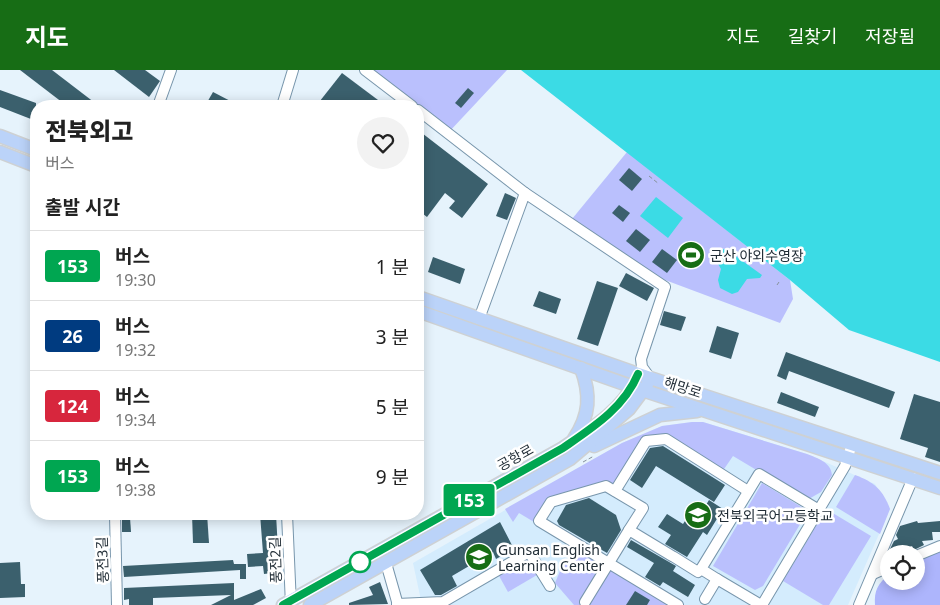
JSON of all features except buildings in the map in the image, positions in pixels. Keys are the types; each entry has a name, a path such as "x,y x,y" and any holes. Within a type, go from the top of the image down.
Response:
{"main road":[{"path":"0,136 30,148"},
{"path":"0,152 30,164"},
{"name":"해망로","path":"424,299 644,376 940,473"},
{"name":"해망로","path":"424,313 639,389 940,488"},
{"path":"572,442 582,427 588,406 589,396 581,368"},
{"name":"공항로","path":"310,605 573,462 629,409 644,376"},
{"name":"공항로","path":"288,604 572,442 589,431 639,389"},
{"path":"573,462 632,427 660,416 681,412 707,411"}],"street":[{"path":"160,100 171,70"},
{"path":"284,100 293,70"},
{"path":"365,70 404,100"},
{"path":"424,115 525,192 665,287 643,355 642,367 644,376"},
{"path":"479,319 525,192"},
{"path":"614,365 630,364 643,355"},
{"path":"615,491 646,441 666,439 748,491"},
{"path":"701,569 761,605 819,510 848,457 852,444"},
{"path":"629,530 698,572 758,474 819,510"},
{"path":"859,605 913,478"},
{"path":"585,602 609,563 629,530 643,508 606,486 551,502 539,521 609,563 678,605"},
{"name":"풍전3길","path":"115,520 117,605"},
{"name":"풍전2길","path":"288,520 288,604"},
{"path":"925,552 940,546"},
{"path":"386,563 397,605 444,604 530,552 550,586"},
{"path":"873,574 880,571"},
{"path":"703,602 717,579"}],"path":[{"path":"649,176 659,184"},
{"path":"573,462 600,453"}],"shaded area":[{"path":"365,70 507,70 448,133 424,115 424,100 405,100"},
{"path":"521,70 940,70 940,362 849,330 790,280"},
{"name":"군산 야외수영장","path":"627,152 790,280 793,299 780,323 657,277 572,219"},
{"path":"656,197 683,218 668,238 640,216"},
{"path":"726,249 762,275 760,278 747,279 738,292 732,294 720,288 718,280 721,269 713,255 716,250"},
{"name":"전북외국어고등학교","path":"703,422 807,454 875,484 890,509 848,605 422,605 413,563 622,443 662,426"},
{"path":"703,422 807,454 826,464 832,475 821,492 807,500 733,456 722,472 667,437 644,440 614,487 548,499 534,522 519,513 513,522 505,509 622,443 662,426"},
{"path":"855,475 877,488 890,509 880,534 836,507"},
{"path":"762,483 808,511 763,586 755,590 713,566"},
{"path":"826,509 871,536 829,605 823,605 783,581"},
{"path":"940,548 940,605 875,605 875,595 880,584 880,590 925,590 925,553"},
{"path":"577,553 589,555 673,605 574,605 555,583 563,564"},
{"path":"527,558 537,575 508,592 498,574"}],"bus line":[{"name":"153","path":"283,605 563,448 589,431 621,403 633,387 638,374"}],"place":[{"name":"군산 야외수영장","path":"691,255"},
{"name":"전북외국어고등학교","path":"698,515"},
{"name":"Gunsan English Learning Center","path":"479,557"}]}
